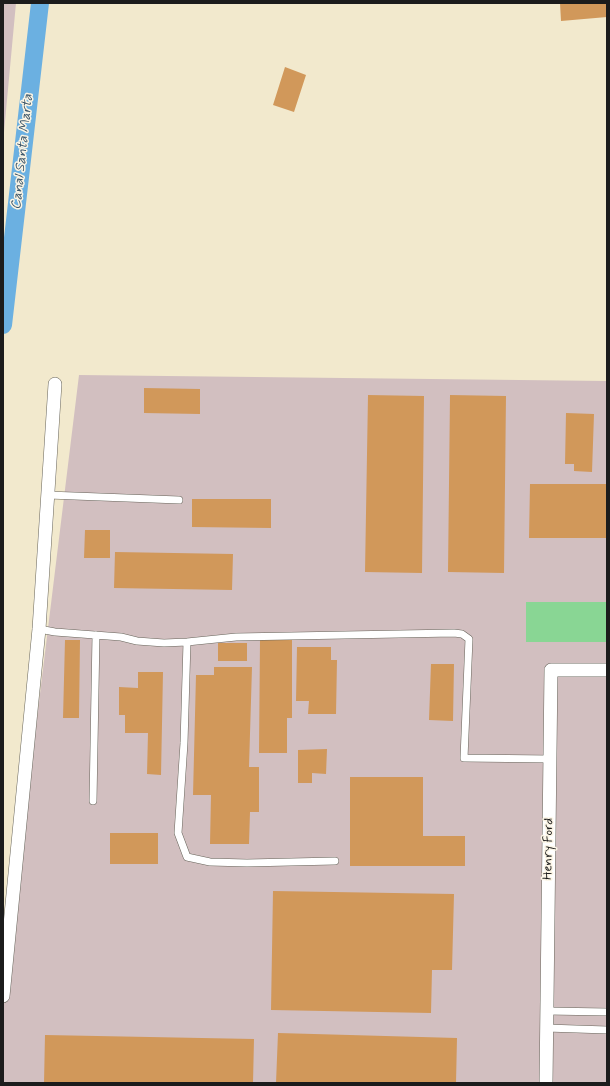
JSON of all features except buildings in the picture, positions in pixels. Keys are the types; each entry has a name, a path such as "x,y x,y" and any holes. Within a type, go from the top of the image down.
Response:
{"street":[{"path":"3,996 39,629 55,384"},
{"name":"Henry Ford","path":"546,1083 551,670 607,670"}],"lane":[{"path":"48,495 179,500"},
{"path":"39,629 55,632 121,637 157,642 187,642 236,637 462,634 469,639 464,758 550,759"},
{"path":"93,802 96,635"},
{"path":"187,642 184,743 178,833 187,857 210,862 247,863 335,861"},
{"path":"547,1011 607,1012"},
{"path":"546,1028 607,1030"}],"shaded area":[{"path":"3,3 16,3 3,143"},
{"path":"79,375 607,381 607,1083 3,1083 3,996"}],"green space":[{"path":"526,602 607,602 607,642 526,642"}],"waterway":[{"name":"Canal Santa Marta","path":"3,325 40,3"}]}
